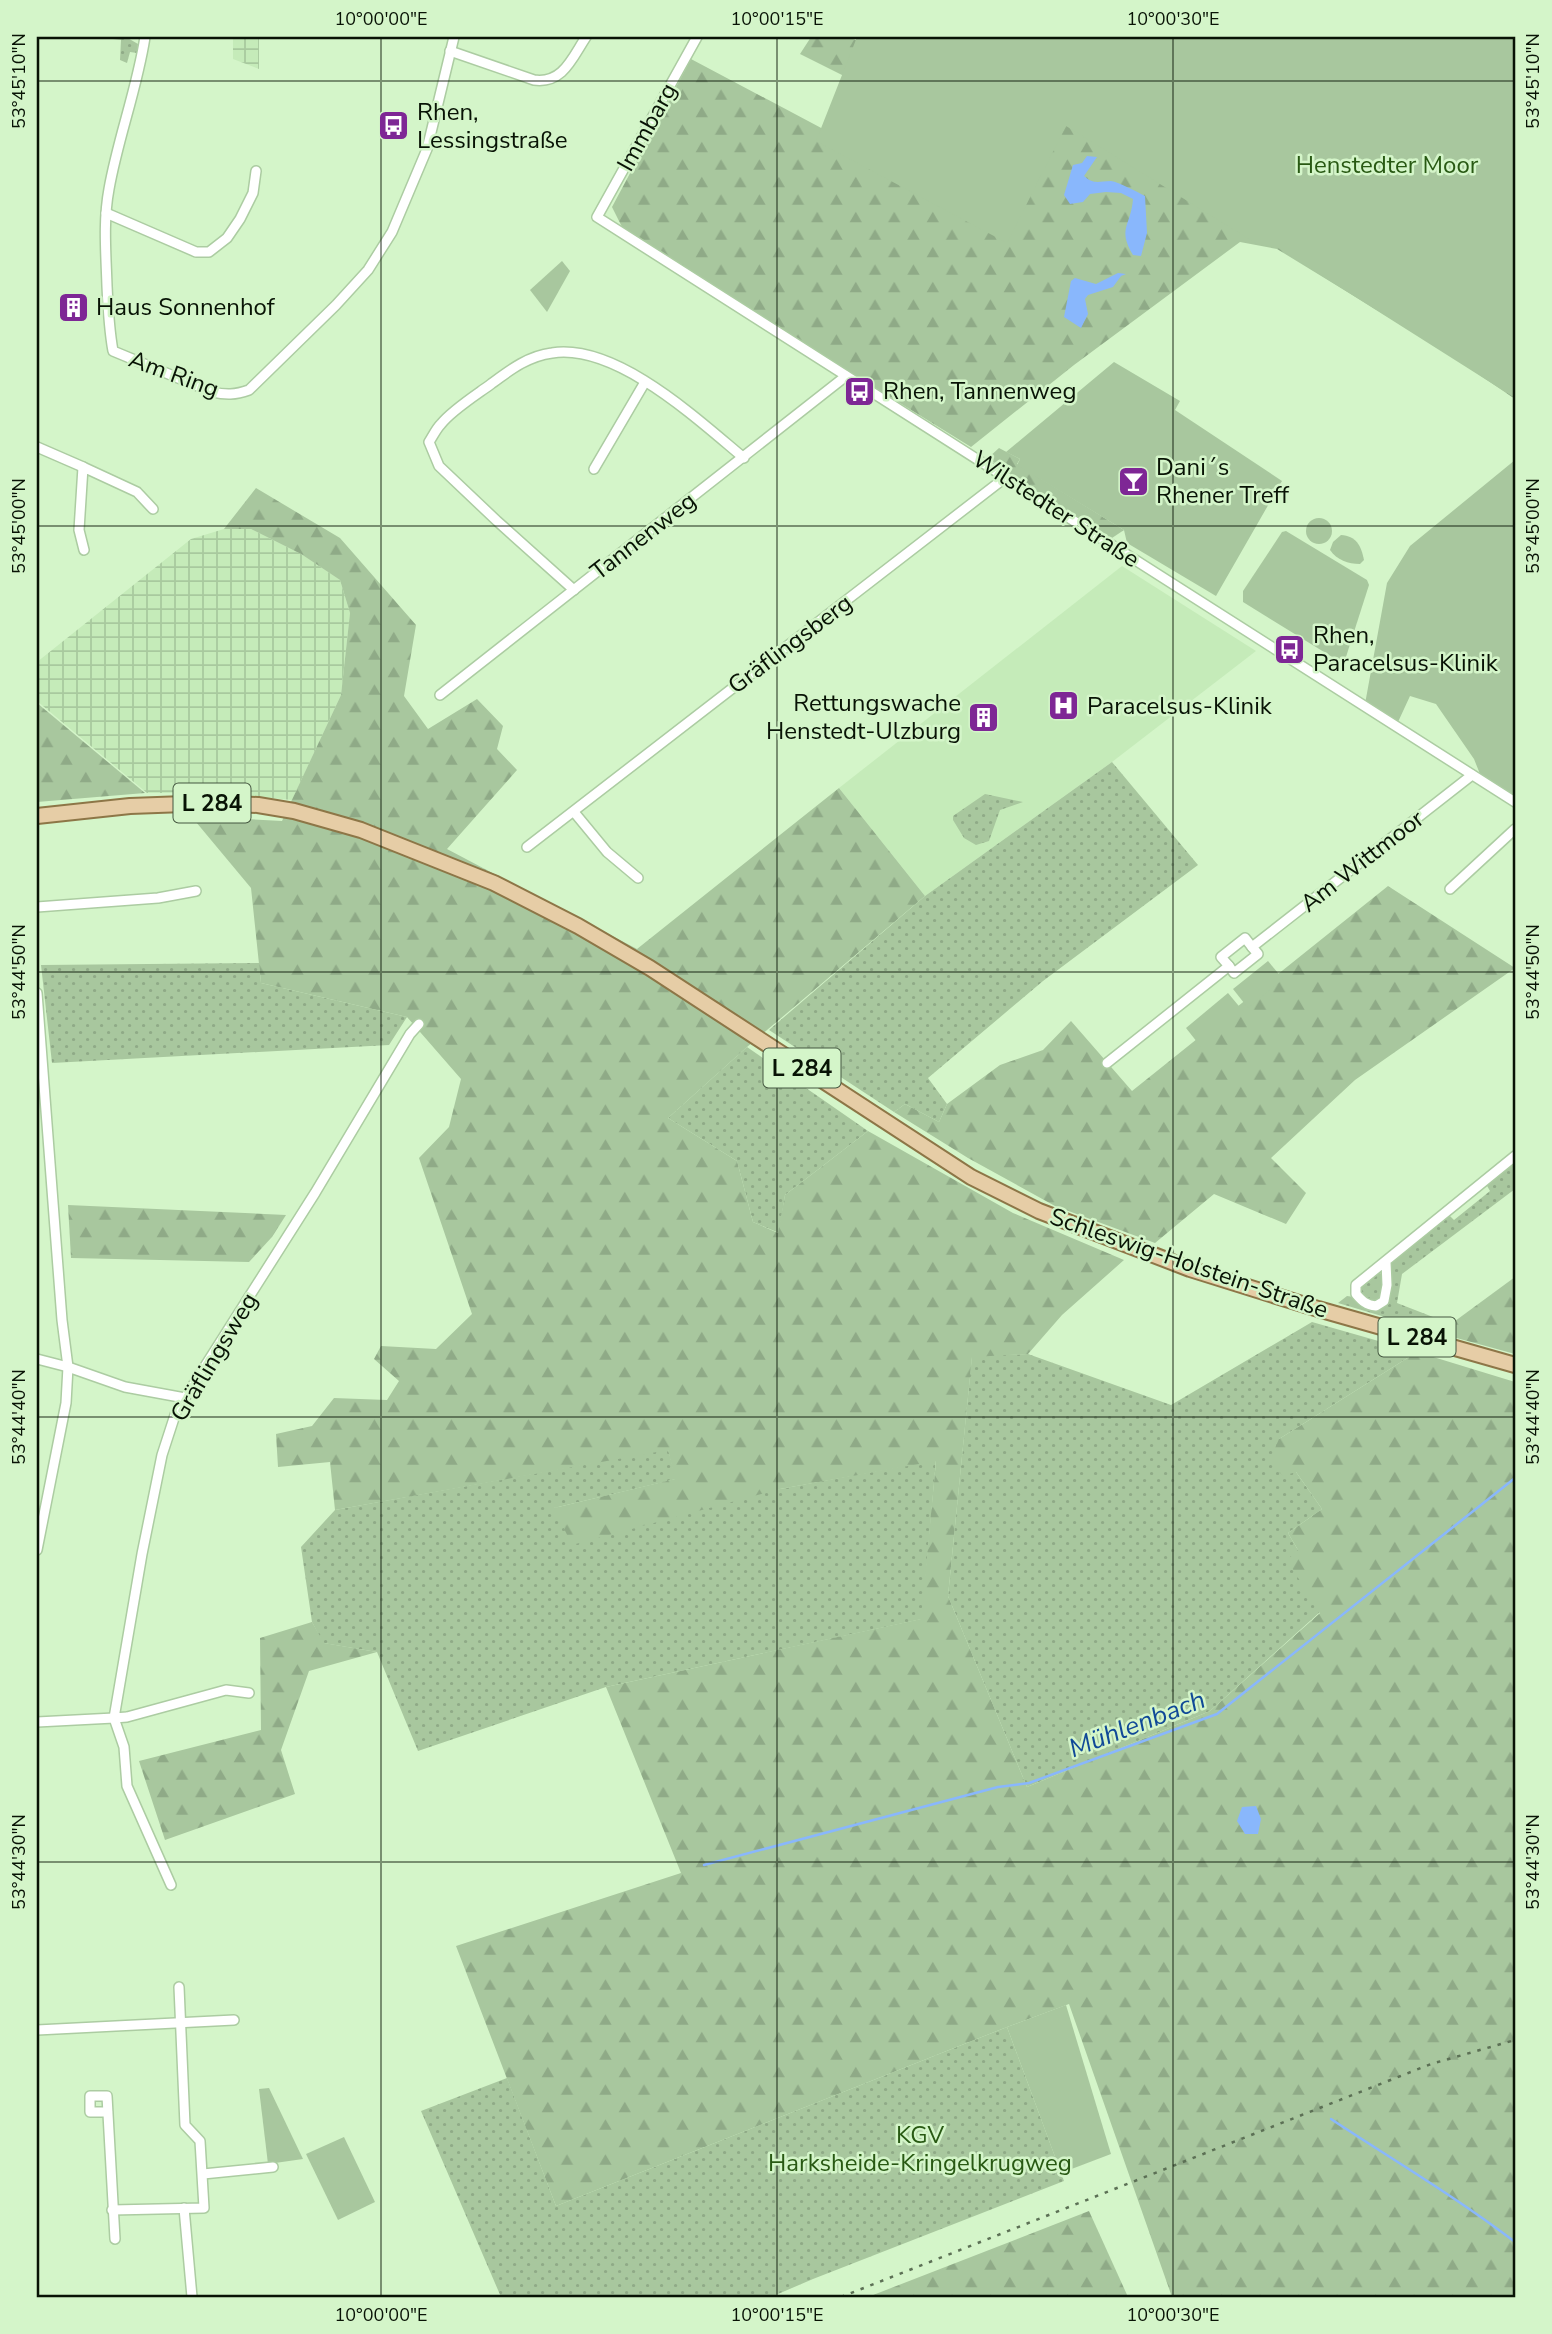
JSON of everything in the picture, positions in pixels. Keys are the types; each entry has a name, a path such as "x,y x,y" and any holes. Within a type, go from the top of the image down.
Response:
{"main road":[{"name":"Schleswig-Holstein-Straße","path":"37,816 130,806 246,804 294,811 360,830 494,883 578,926 650,968 971,1177 1039,1211 1190,1269 1515,1366"}],"street":[{"name":"Am Ring","path":"145,37 140,69 109,189 106,213 110,334 113,351 212,392 236,394 249,390 267,374 368,270 392,232 427,149 450,51"},
{"path":"454,37 450,51 544,82 560,75 586,37"},
{"name":"Immbarg","path":"597,217 697,37"},
{"path":"106,213 196,252 209,252 226,239 240,219 253,193 256,171"},
{"name":"Wilstedter Straße","path":"597,217 1515,802"},
{"path":"574,590 439,466 429,442 442,423 481,391 519,363 547,354 573,352 607,360 694,416 744,458"},
{"name":"Tannenweg","path":"439,695 846,376"},
{"path":"594,469 645,382"},
{"path":"37,447 137,492 153,509"},
{"path":"83,467 79,530 84,550"},
{"name":"Gräflingsberg","path":"527,847 1006,477"},
{"name":"Am Wittmoor","path":"1252,947 1472,775"},
{"path":"574,812 607,852 638,878"},
{"path":"1450,889 1515,829"},
{"path":"37,907 158,898 196,891"},
{"name":"Am Wittmoor","path":"1245,938 1252,947 1258,954 1234,973 1221,957 1245,938"},
{"name":"Am Wittmoor","path":"1107,1063 1229,966"},
{"path":"37,993 68,1367 66,1403 37,1550"},
{"name":"Gräflingsweg","path":"114,1718 162,1455 176,1412 315,1193 410,1034 419,1024"},
{"path":"1386,1262 1387,1285 1384,1301 1376,1306 1369,1305 1356,1294 1356,1285 1515,1156"},
{"path":"37,1359 125,1387 185,1398"},
{"path":"37,1722 127,1717 226,1690 235,1689 248,1693"},
{"path":"114,1718 124,1747 127,1786 171,1885"},
{"path":"113,2210 204,2208 200,2141 185,2125 179,1987"},
{"path":"37,2030 234,2020"},
{"path":"108,2112 115,2239"},
{"path":"203,2174 273,2167"},
{"path":"184,2208 192,2297"}],"shaded area":[{"path":"233,37 259,37 259,69 233,59"},
{"path":"224,529 251,529 301,554 340,580 350,613 341,695 292,800 215,793 147,793 37,701 37,662 191,539"},
{"name":"Paracelsus-Klinik","path":"1122,566 1256,651 1112,762 925,896 839,788"}],"green space":[{"path":"113,37 126,37 138,44 137,53 130,52 127,63 120,60 121,40"},
{"path":"811,37 849,37 864,44 867,37 1515,37 1515,399 1447,353 1277,249 1240,242 1074,365 971,447 625,233 612,207 691,59 825,130 846,77 800,54"},
{"name":"Henstedter Moor","path":"857,37 1515,37 1515,398 1278,248 1257,244 1066,126 1007,243 816,141"},
{"path":"562,261 570,271 547,312 530,290"},
{"path":"1114,362 1180,401 1175,410 1282,481 1216,596 1127,543 1124,530 1017,465 1020,459 1006,452"},
{"path":"999,448 1020,459 1017,464 1124,530 1112,538 1038,495 988,458"},
{"path":"1515,460 1515,807 1486,789 1474,759 1436,704 1410,696 1398,722 1365,704 1387,583 1410,546"},
{"path":"256,488 340,538 416,625 404,696 428,729 477,699 503,726 497,749 517,770 447,849 637,949 839,788 925,896 668,1118 737,1161 753,1222 778,1233 785,1195 868,1131 1013,1213 1124,1260 1062,1315 1028,1354 972,1357 948,1596 1027,1787 1210,1711 1320,1613 1287,1560 1298,1550 1288,1533 1322,1509 1296,1472 1283,1476 1269,1462 1279,1439 1417,1352 1515,1382 1515,2297 1172,2297 1069,2004 556,2206 456,1946 681,1873 606,1687 921,1619 936,1461 780,1489 572,1545 554,1508 675,1479 668,1450 335,1510 330,1462 278,1467 276,1434 312,1426 334,1398 387,1400 399,1381 374,1359 381,1346 436,1349 472,1314 419,1158 449,1127 461,1079 407,1017 261,983 251,888 191,816 282,821 341,695 350,613 340,580 301,554 251,529 224,529"},
{"path":"1319,518 1328,522 1332,531 1328,540 1319,544 1310,540 1306,531 1310,522"},
{"path":"1286,531 1367,580 1369,585 1345,660 1337,660 1243,602 1243,591 1282,532"},
{"path":"1341,535 1354,539 1359,546 1364,560 1360,564 1343,561 1330,550 1333,542"},
{"path":"37,703 145,793 37,802"},
{"path":"1112,762 1198,865 1043,981 928,1078 947,1104 939,1122 905,1104 894,1112 769,1030 925,896"},
{"path":"985,794 1023,802 1000,810 989,841 976,845 964,838 953,816"},
{"path":"1388,886 1515,968 1355,1080 1271,1158 1306,1193 1286,1224 1214,1194 1155,1243 1055,1206 968,1158 894,1112 905,1104 939,1122 947,1104 1000,1065 1043,1050 1071,1021 1132,1091"},
{"path":"1268,961 1283,979 1248,1008 1233,989"},
{"path":"259,963 261,983 407,1017 389,1045 52,1063 41,965"},
{"path":"1228,993 1243,1011 1201,1047 1186,1028"},
{"path":"747,1047 868,1131 785,1195 779,1233 753,1222 737,1161 668,1118"},
{"path":"1515,1161 1515,1189 1402,1274 1397,1303 1451,1324 1442,1334 1338,1303 1347,1296 1354,1297 1360,1304 1385,1302 1389,1263 1449,1215 1454,1220 1490,1191 1486,1184"},
{"path":"68,1205 286,1215 272,1237 249,1262 71,1258"},
{"path":"1380,1273 1385,1277 1385,1294 1377,1303 1366,1299 1360,1290 1367,1279"},
{"path":"1515,1277 1515,1354 1442,1334 1451,1324"},
{"path":"1312,1322 1417,1352 1279,1439 1296,1472 1322,1509 1288,1533 1298,1550 1320,1612 1210,1711 1027,1787 948,1596 972,1356 1028,1354 1171,1405"},
{"path":"668,1449 676,1479 554,1508 780,1489 936,1460 922,1619 606,1687 418,1751 377,1652 323,1643 312,1622 301,1547 335,1510"},
{"path":"312,1622 324,1643 377,1652 309,1671 281,1750 295,1794 165,1840 139,1761 261,1730 260,1638"},
{"path":"1066,2005 1111,2154 1061,2173 1007,2027"},
{"name":"KGV Harksheide-Kringelkrugweg","path":"1007,2027 1064,2181 771,2297 501,2297 421,2111 507,2078 556,2206"},
{"path":"269,2088 303,2159 268,2164 259,2089"},
{"path":"344,2137 375,2202 338,2220 306,2154"},
{"path":"1089,2211 1128,2297 868,2297"}],"water":[{"path":"1087,156 1097,157 1084,176 1088,179 1097,182 1111,181 1145,196 1147,233 1141,256 1133,255 1125,233 1133,199 1121,193 1106,192 1090,194 1083,202 1070,204 1064,195 1073,165 1082,163"},
{"path":"1118,273 1126,274 1121,276 1113,287 1088,295 1085,299 1088,314 1081,328 1064,317 1071,281 1075,278 1096,284"},
{"path":"1256,1806 1261,1819 1258,1834 1245,1834 1237,1821 1242,1807"}],"waterway":[{"name":"Mühlenbach","path":"704,1865 998,1787 1029,1783 1217,1714 1515,1478"},
{"path":"1331,2119 1447,2194 1515,2242"}],"railway":[{"path":"841,2297 1431,2064 1515,2040"}],"place":[{"name":"Rhen, Lessingstraße","path":"394,126"},
{"name":"Haus Sonnenhof","path":"73,307"},
{"name":"Rhen, Tannenweg","path":"860,391"},
{"name":"Dani´s Rhener Treff","path":"1133,481"},
{"name":"Rhen, Paracelsus-Klinik","path":"1290,649"},
{"name":"Paracelsus-Klinik","path":"1064,706"},
{"name":"Rettungswache Henstedt-Ulzburg","path":"984,717"}]}
